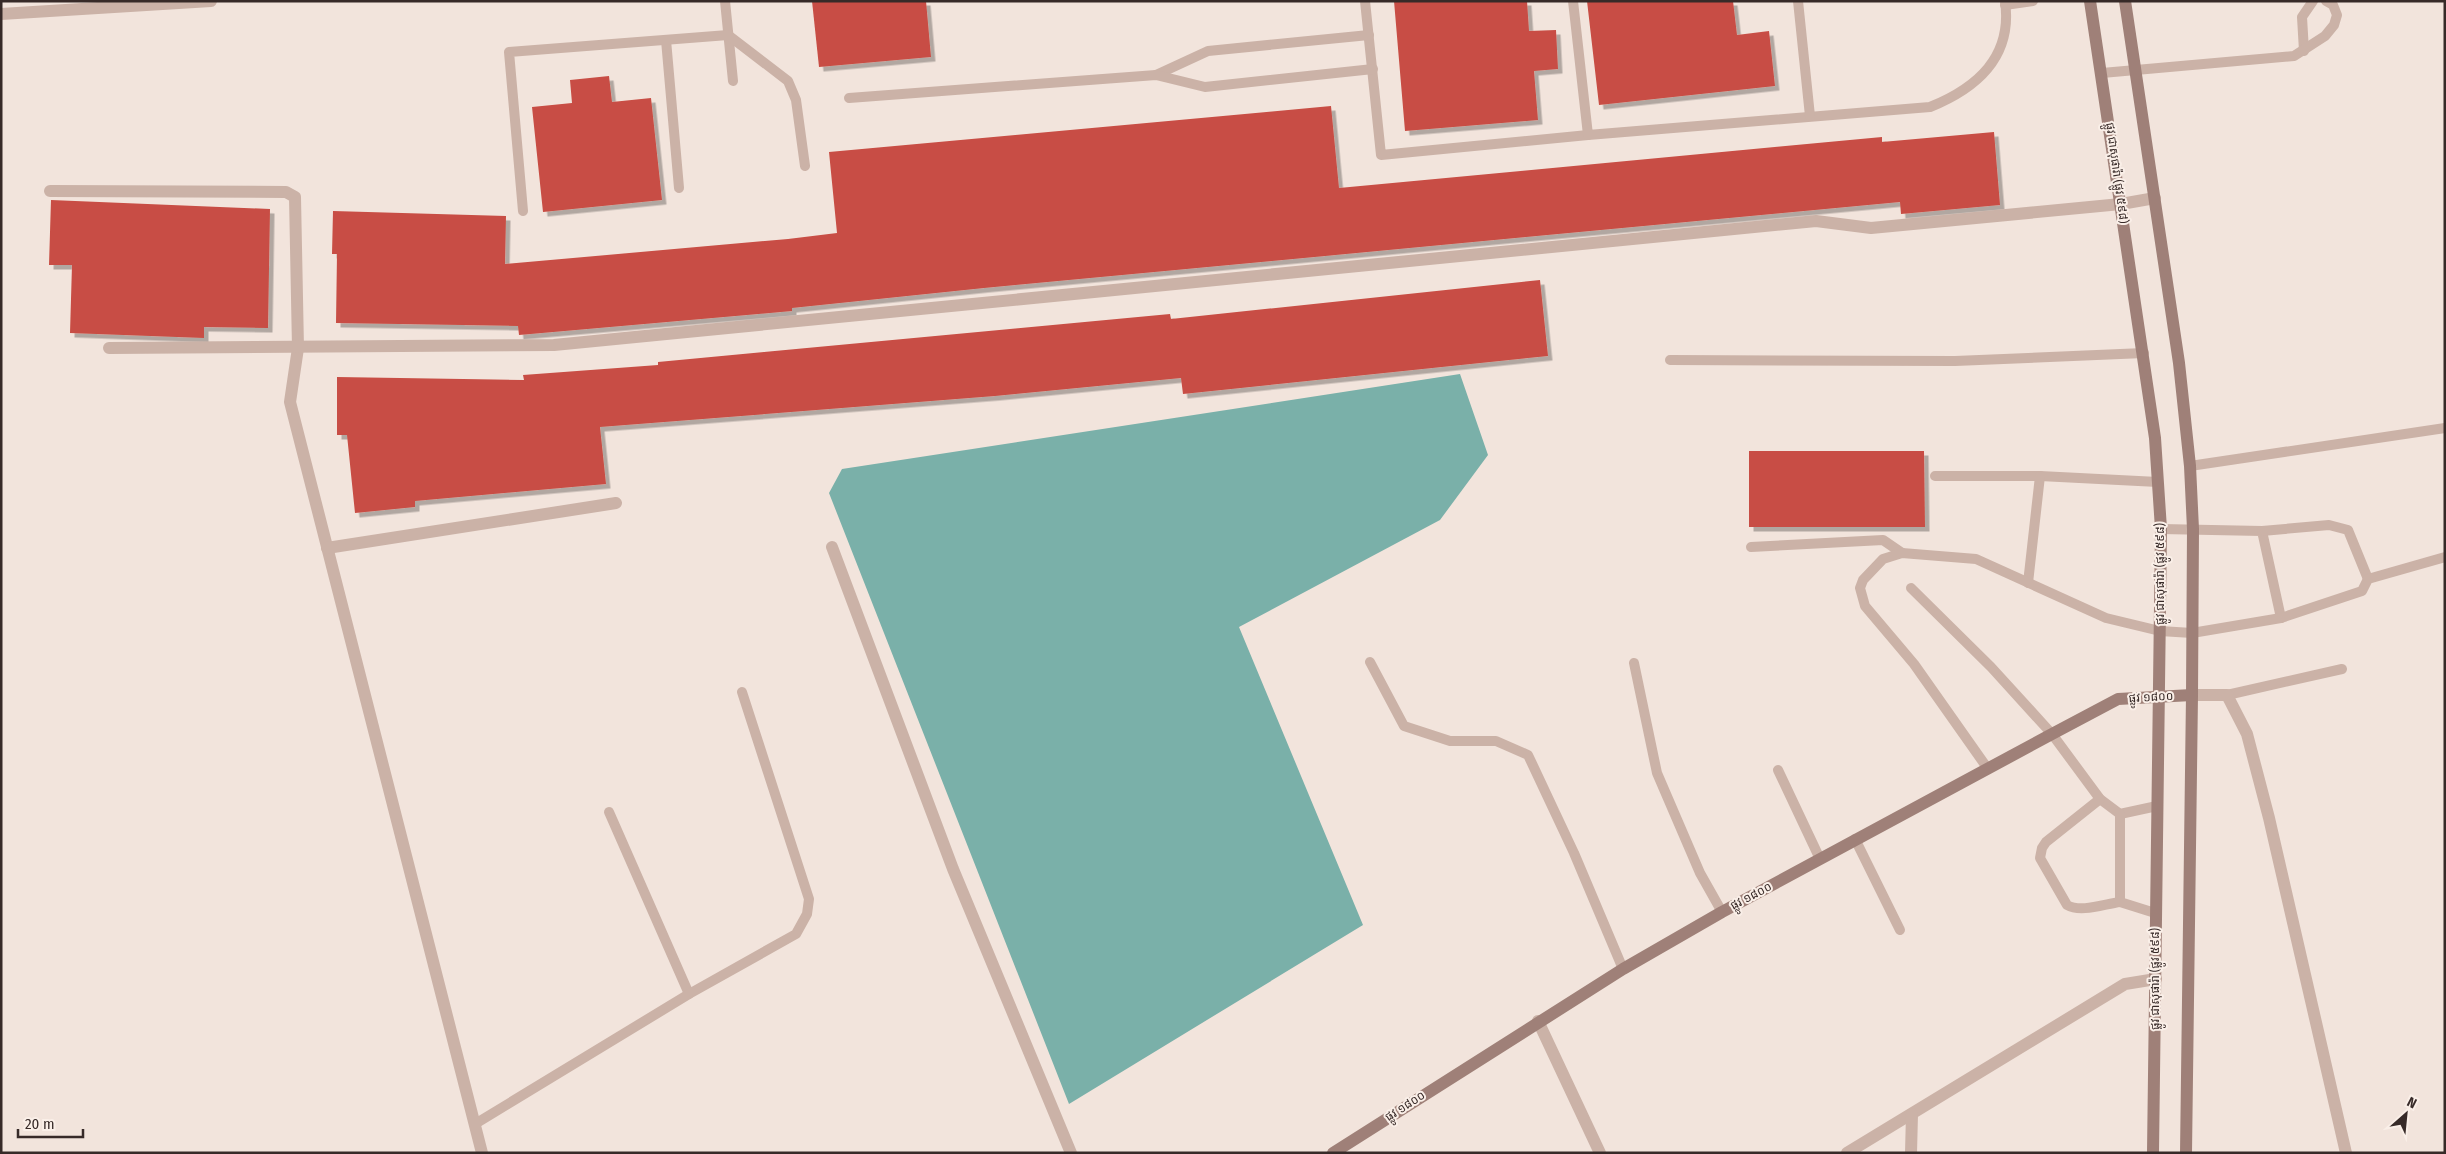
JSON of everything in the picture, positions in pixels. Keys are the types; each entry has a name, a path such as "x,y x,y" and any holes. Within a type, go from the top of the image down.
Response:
{"main road":[{"name":"ផ្លូវ ជាសុផារ៉ា (ផ្លូវ ៥៩៨)","path":"2090,1 2156,438 2161,529 2161,697 2155,913 2156,979 2153,1153"},
{"path":"2125,1 2155,198 2187,427 2190,466 2193,529 2186,1153"},
{"name":"ផ្លូវ ១៨០០","path":"1333,1153 1538,1021 1623,969 1855,839 2118,699 2192,695"}],"street":[{"path":"1,14 212,1"},
{"path":"50,191 286,192 295,197 298,348 290,402 482,1153"},
{"path":"109,348 554,345 1816,221 1872,228 2121,204 2155,198"},
{"path":"328,548 616,503"},
{"path":"832,546 953,869 1071,1153"},
{"path":"2192,695 2227,695 2247,734 2346,1153"},
{"path":"1846,1153 2125,984 2156,979"},
{"path":"1538,1021 1600,1153"},
{"path":"1911,1153 1912,1114"}],"lane":[{"path":"725,1 733,81"},
{"path":"1365,1 1381,155 1810,116 1930,108 1966,90 1987,70 1999,50 2006,25 2005,3 2033,1"},
{"path":"1573,1 1588,136"},
{"path":"1798,1 1810,116"},
{"path":"2304,50 2302,17 2307,7 2313,1"},
{"path":"2102,73 2284,58 2304,50 2325,36 2334,25 2337,15 2333,5 2326,1"},
{"path":"522,211 509,52 728,35 788,80 796,100 805,166"},
{"path":"1156,75 1208,51 1369,35"},
{"path":"666,40 680,188"},
{"path":"849,98 1156,75 1205,87 1373,69"},
{"path":"1670,360 1955,361 2144,353"},
{"path":"2190,466 2445,428"},
{"path":"1935,476 2040,476 2158,482"},
{"path":"2028,583 2040,476"},
{"path":"2161,529 2262,532 2329,525 2348,530 2368,580"},
{"path":"2262,532 2282,618"},
{"path":"1751,547 1882,540 1902,553"},
{"path":"1988,769 1914,664 1865,606 1860,588 1863,580 1883,559 1902,553 1976,559 2106,618 2160,631 2192,633 2282,618 2362,591 2368,580 2445,557"},
{"path":"1911,588 1991,666 2052,734 2100,799 2120,814 2157,806"},
{"path":"1370,662 1404,726 1450,741 1496,741 1528,755 1574,852 1623,969"},
{"path":"1634,663 1657,773 1700,873 1722,912"},
{"path":"2227,695 2342,669"},
{"path":"474,1124 689,994 796,934 807,914 809,899 742,692"},
{"path":"1778,770 1820,859"},
{"path":"2100,799 2046,842 2042,848 2040,858 2067,905 2072,908 2080,909 2120,902 2155,913"},
{"path":"609,812 689,994"},
{"path":"2120,814 2120,902"},
{"path":"1855,839 1900,930"}],"water":[{"path":"1460,374 1488,455 1440,520 1239,627 1363,925 1069,1104 829,493 842,469"}],"building":[{"path":"812,1 926,1 931,57 819,67"},
{"path":"1394,1 1527,1 1529,31 1556,30 1558,69 1534,71 1538,120 1405,131"},
{"path":"1587,1 1733,1 1737,35 1769,31 1775,86 1599,105"},
{"path":"609,76 612,102 651,98 662,200 543,212 532,107 572,103 570,80"},
{"path":"1331,106 1339,188 1882,137 1882,142 1994,132 2000,205 1901,214 1900,202 984,288 792,308 792,311 519,335 518,326 336,323 337,254 332,254 333,211 506,216 505,264 788,239 837,233 829,152"},
{"path":"51,200 270,209 268,328 204,327 204,338 70,333 72,265 49,265"},
{"path":"1540,280 1548,356 1183,394 1181,378 995,396 600,427 606,484 415,501 415,507 355,513 347,435 337,435 337,377 524,380 523,375 658,365 658,362 1170,314 1171,319"},
{"path":"1749,451 1924,451 1925,527 1749,527"}]}
